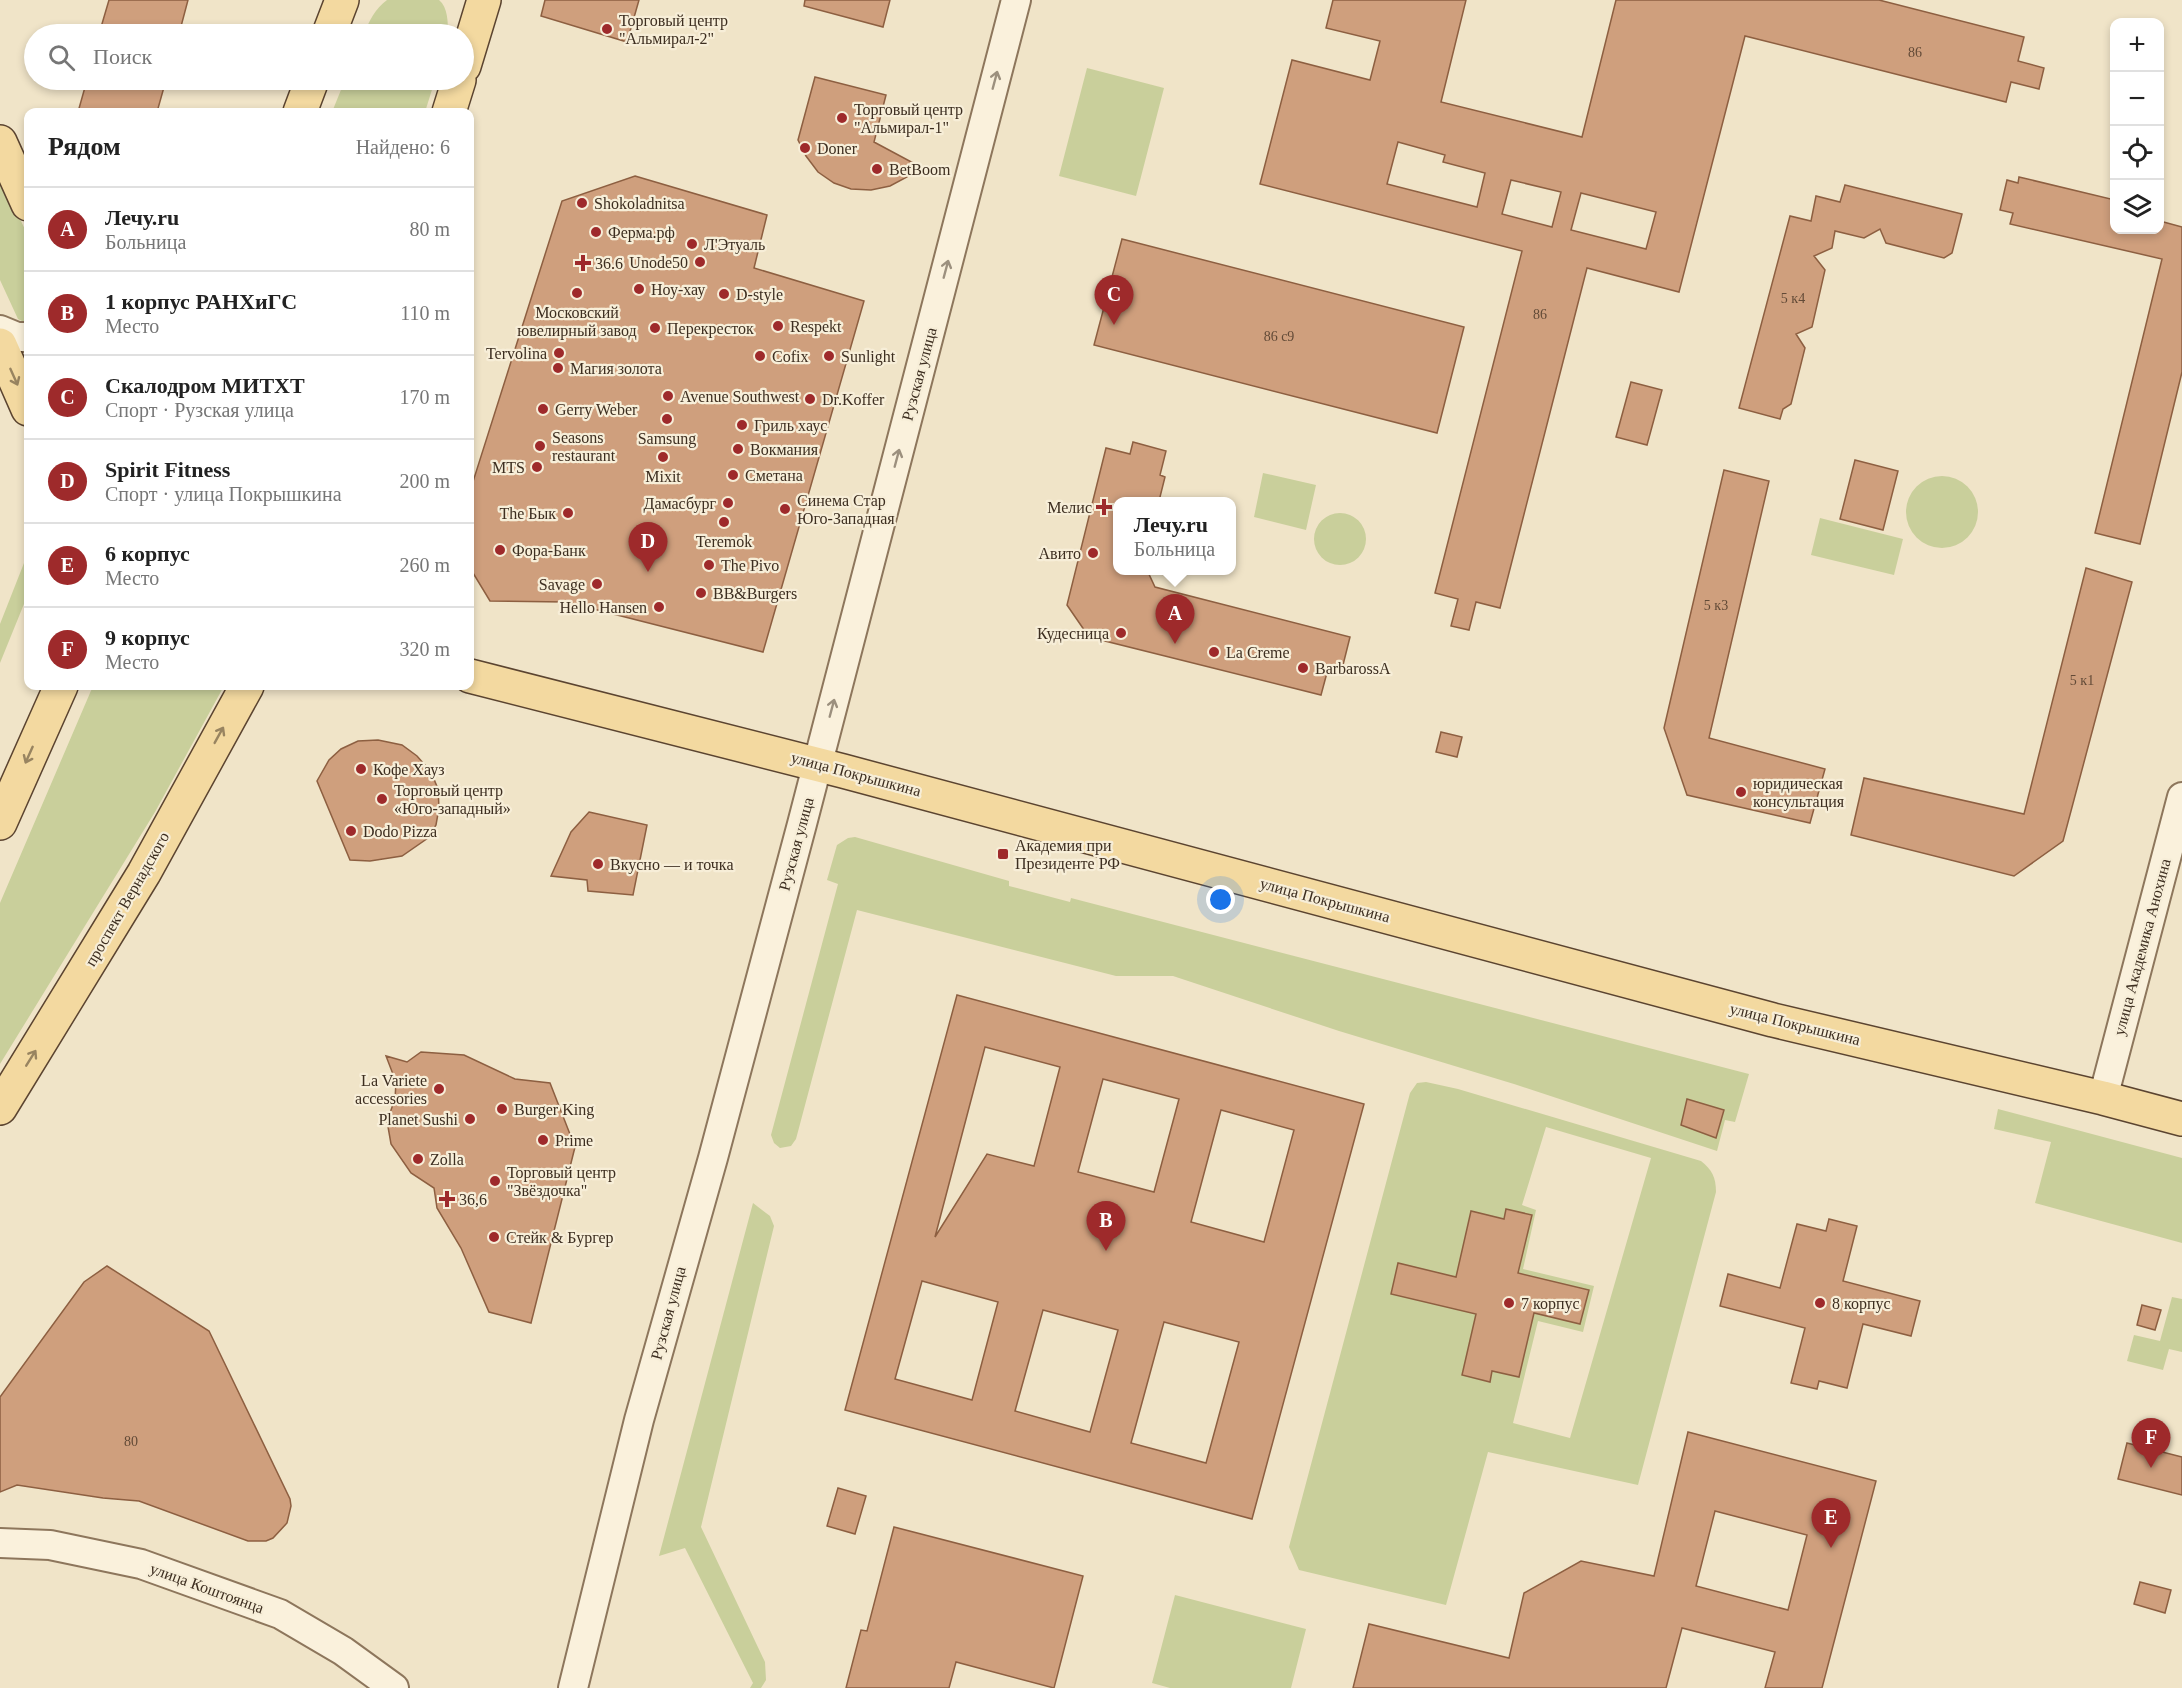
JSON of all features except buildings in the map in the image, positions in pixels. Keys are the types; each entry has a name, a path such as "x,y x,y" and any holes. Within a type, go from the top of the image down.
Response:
{"main road":[{"path":"471,24 475,0"},
{"path":"474,31 484,0"},
{"path":"302,108 308,90"},
{"path":"450,108 456,90"},
{"path":"0,142 24,195"},
{"path":"0,345 24,400"},
{"name":"улица Покрышкина","path":"474,677 817,764 1773,1020 2103,1098 2182,1119"},
{"path":"0,823 59,690"},
{"name":"проспект Вернадского","path":"0,1108 144,873 245,690"}],"street":[{"name":"Рузская улица","path":"573,1688 639,1419 712,1158 817,764 1016,0"},
{"path":"0,330 17,337 24,337"},
{"name":"улица Академика Анохина","path":"2103,1098 2182,797"},
{"name":"улица Коштоянца","path":"0,1543 50,1545 141,1563 269,1610 343,1651 394,1688"}],"green space":[{"path":"387,0 439,0 446,11 448,24 368,24 379,7"},
{"path":"1087,68 1164,88 1136,196 1059,176"},
{"path":"341,90 432,90 426,108 334,108"},
{"path":"0,176 24,227 24,322 18,319 0,280"},
{"path":"1263,473 1316,485 1306,530 1254,517"},
{"path":"1942,476 1956,479 1968,486 1975,498 1978,512 1975,526 1968,538 1956,545 1942,548 1928,545 1916,538 1909,526 1906,512 1909,498 1916,486 1928,479"},
{"path":"1335,513 1345,513 1359,520 1366,539 1359,558 1345,565 1335,565 1325,561 1318,554 1314,544 1314,534 1318,524 1325,517"},
{"path":"1820,518 1903,539 1894,575 1811,555"},
{"path":"24,563 24,604 0,663 0,624"},
{"path":"91,690 222,690 155,812 0,1064 0,903"},
{"path":"855,837 1009,881 1009,886 1070,902 1071,898 1749,1074 1735,1122 1725,1120 1717,1151 1173,976 1116,976 857,910 796,1139 791,1146 780,1148 774,1143 771,1135 838,884 827,880 837,845 848,838"},
{"path":"1426,1082 1458,1089 1701,1161 1713,1174 1716,1187 1638,1485 1488,1452 1446,1605 1299,1570 1289,1547 1410,1093 1417,1083","holes":["1546,1127 1651,1158 1570,1438 1513,1423 1538,1321 1583,1332 1594,1286 1523,1269 1536,1210 1522,1205","1471,1211 1504,1219 1518,1273 1588,1290 1580,1324 1534,1313 1519,1377 1492,1371 1489,1382 1462,1375 1476,1314 1391,1293 1398,1263 1456,1277"]},
{"path":"1998,1109 2182,1158 2182,1243 2035,1203 2051,1142 1994,1129"},
{"path":"753,1203 770,1216 774,1226 701,1527 765,1662 766,1680 761,1688 750,1688 753,1683 685,1548 659,1556"},
{"path":"2172,1297 2182,1299 2182,1352 2169,1349 2163,1370 2127,1361 2134,1335 2160,1341"},
{"path":"1175,1595 1306,1629 1291,1688 1170,1688 1152,1683"}],"place":[{"name":"Торговый центр \"Альмирал-2\"","path":"607,29"},
{"name":"Торговый центр \"Альмирал-1\"","path":"842,118"},
{"name":"Doner","path":"805,148"},
{"name":"BetBoom","path":"877,169"},
{"name":"Shokoladnitsa","path":"582,203"},
{"name":"Ферма.рф","path":"596,232"},
{"name":"Л'Этуаль","path":"692,244"},
{"name":"Unode50","path":"700,262"},
{"name":"36.6","path":"583,263"},
{"name":"Ноу-хау","path":"639,289"},
{"name":"Московский ювелирный завод","path":"577,293"},
{"name":"D-style","path":"724,294"},
{"name":"Скалодром МИТХТ","path":"1114,325"},
{"name":"Respekt","path":"778,326"},
{"name":"Перекресток","path":"655,328"},
{"name":"Tervolina","path":"559,353"},
{"name":"Cofix","path":"760,356"},
{"name":"Sunlight","path":"829,356"},
{"name":"Магия золота","path":"558,368"},
{"name":"Avenue Southwest","path":"668,396"},
{"name":"Dr.Koffer","path":"810,399"},
{"name":"Gerry Weber","path":"543,409"},
{"name":"Samsung","path":"667,419"},
{"name":"Гриль хаус","path":"742,425"},
{"name":"Seasons restaurant","path":"540,446"},
{"name":"Вокмания","path":"738,449"},
{"name":"Mixit","path":"663,457"},
{"name":"MTS","path":"537,467"},
{"name":"Сметана","path":"733,475"},
{"name":"Дамасбург","path":"728,503"},
{"name":"Мелис","path":"1104,507"},
{"name":"Синема Стар Юго-Западная","path":"785,509"},
{"name":"The Бык","path":"568,513"},
{"name":"Teremok","path":"724,522"},
{"name":"Фора-Банк","path":"500,550"},
{"name":"Авито","path":"1093,553"},
{"name":"The Pivo","path":"709,565"},
{"name":"Spirit Fitness","path":"648,572"},
{"name":"Savage","path":"597,584"},
{"name":"BB&Burgers","path":"701,593"},
{"name":"Hello Hansen","path":"659,607"},
{"name":"Кудесница","path":"1121,633"},
{"name":"Лечу.ru","path":"1175,644"},
{"name":"La Creme","path":"1214,652"},
{"name":"BarbarossA","path":"1303,668"},
{"name":"Кофе Хауз","path":"361,769"},
{"name":"юридическая консультация","path":"1741,792"},
{"name":"Торговый центр «Юго-западный»","path":"382,799"},
{"name":"Dodo Pizza","path":"351,831"},
{"name":"Академия при Президенте РФ","path":"1003,854"},
{"name":"Вкусно — и точка","path":"598,864"},
{"name":"La Variete accessories","path":"439,1089"},
{"name":"Burger King","path":"502,1109"},
{"name":"Planet Sushi","path":"470,1119"},
{"name":"Prime","path":"543,1140"},
{"name":"Zolla","path":"418,1159"},
{"name":"Торговый центр \"Звёздочка\"","path":"495,1181"},
{"name":"36,6","path":"447,1199"},
{"name":"Стейк & Бургер","path":"494,1237"},
{"name":"1 корпус РАНХиГС","path":"1106,1251"},
{"name":"7 корпус","path":"1509,1303"},
{"name":"8 корпус","path":"1820,1303"},
{"name":"9 корпус","path":"2151,1468"},
{"name":"6 корпус","path":"1831,1548"}]}
